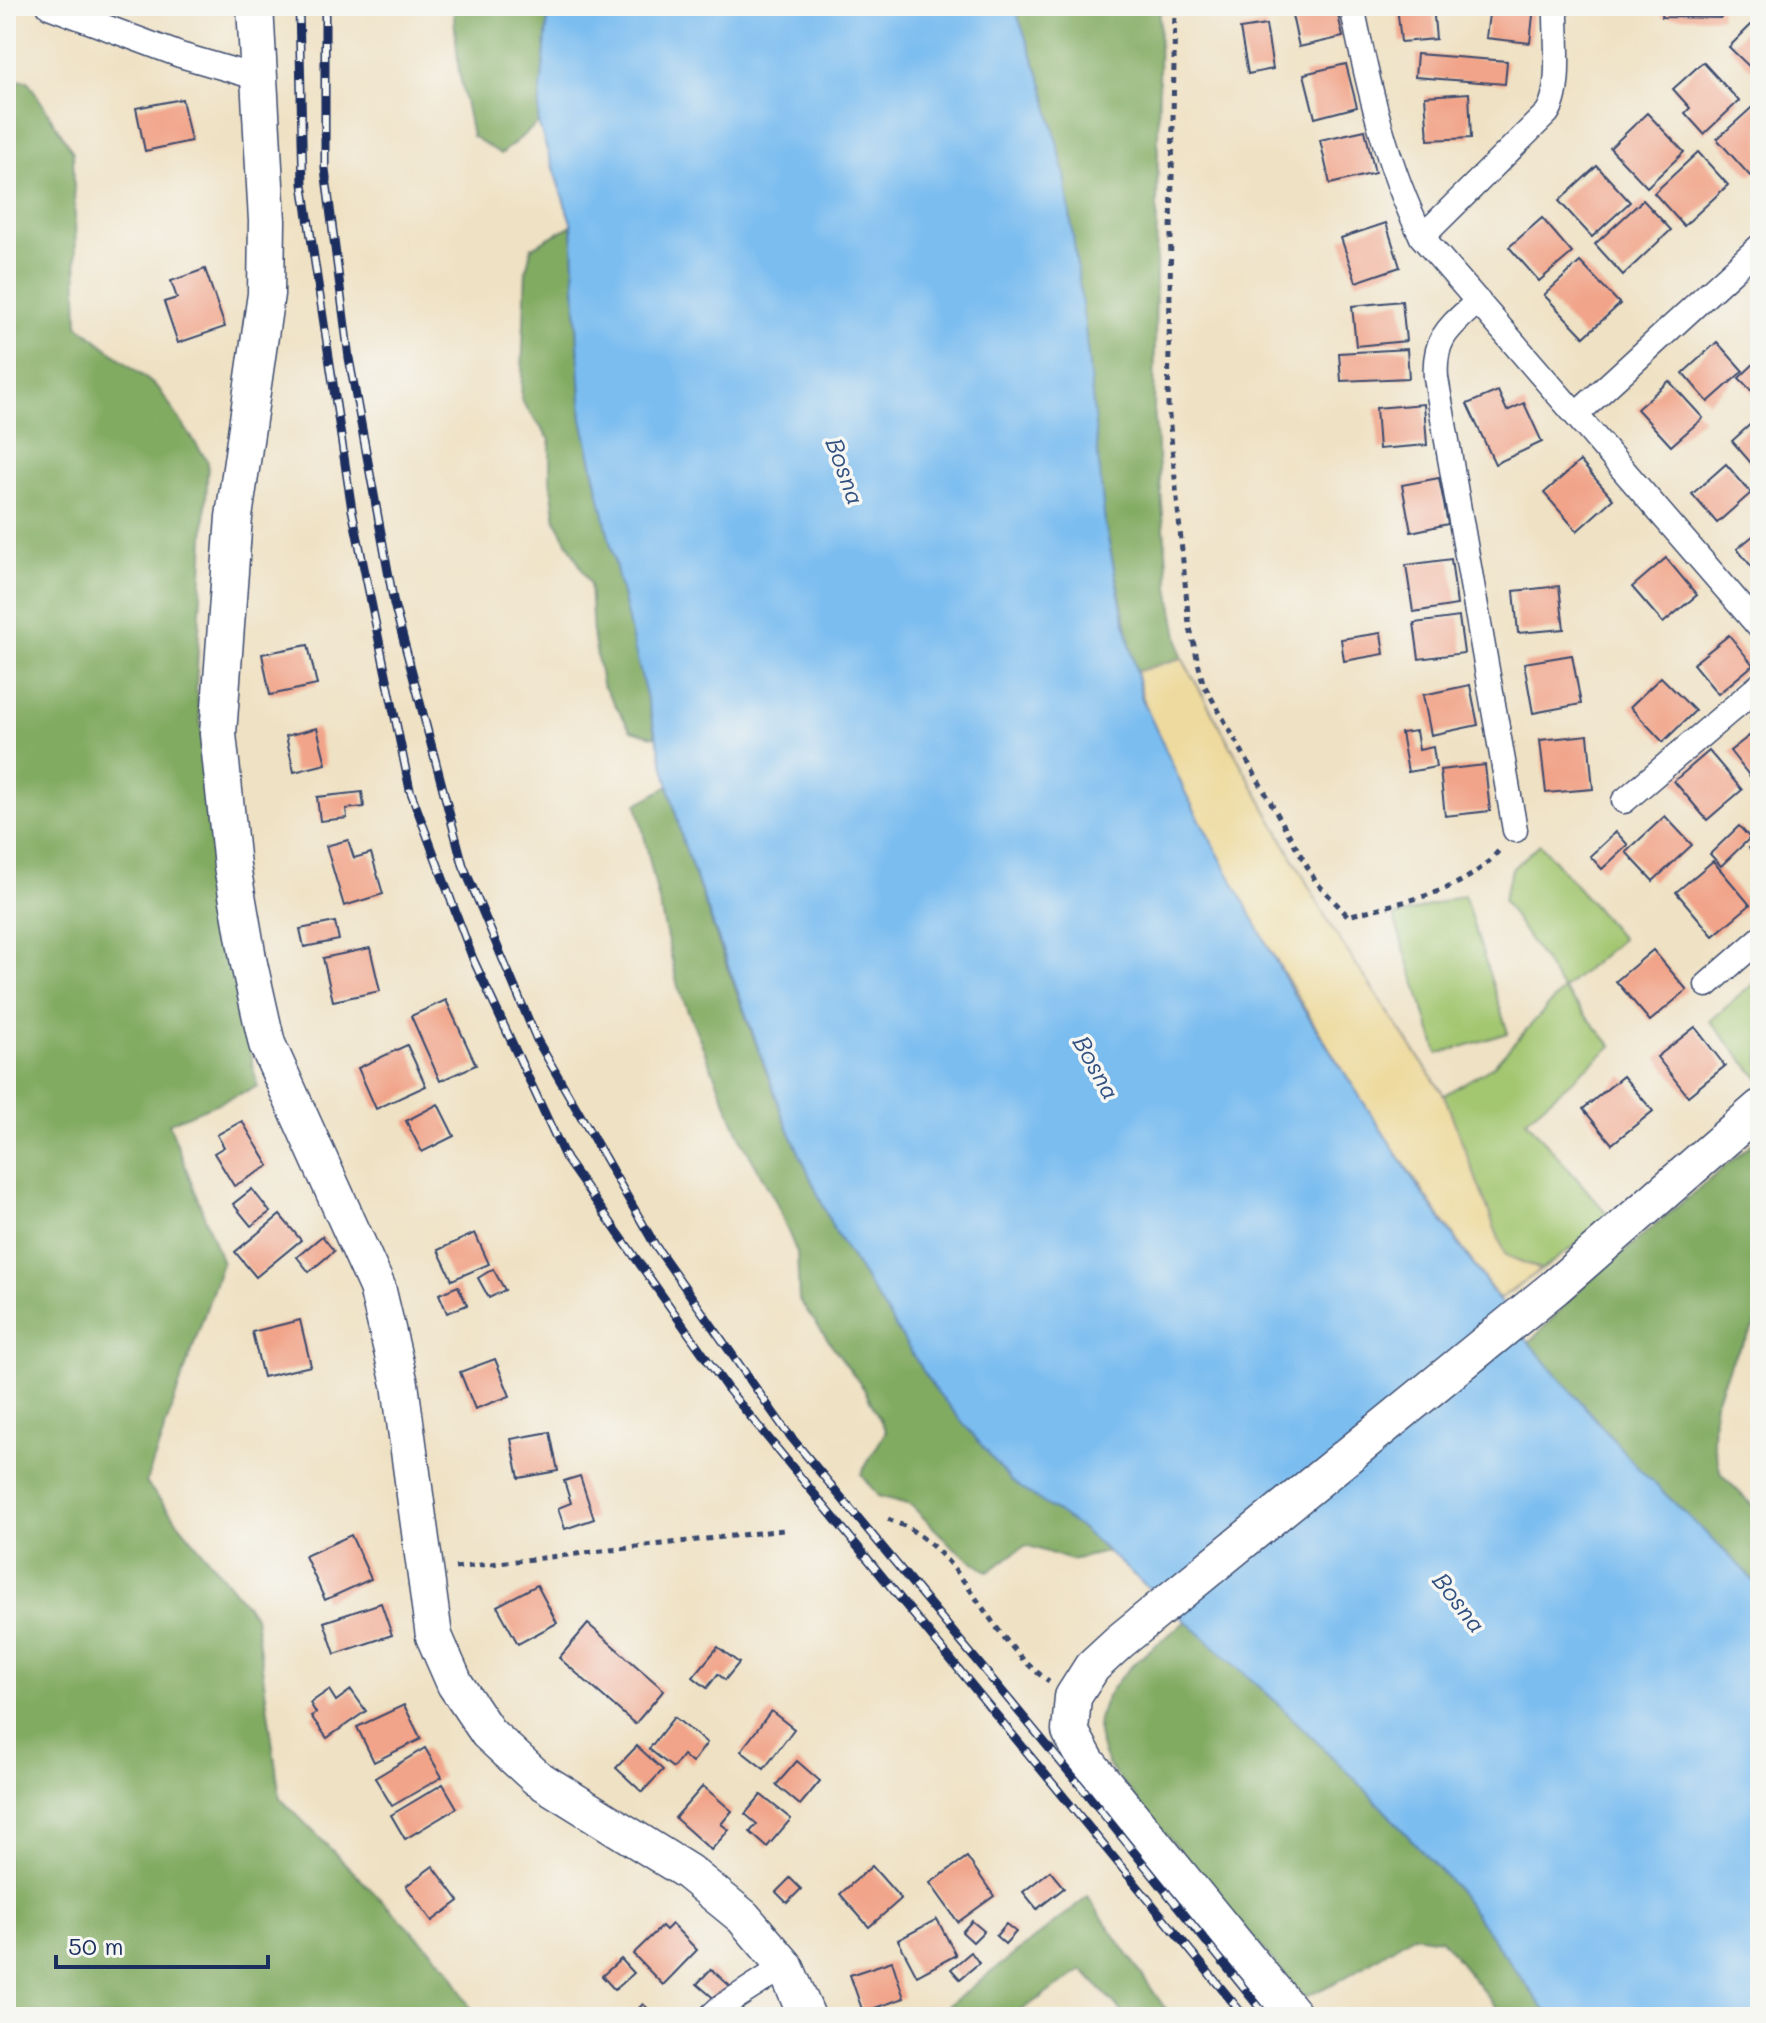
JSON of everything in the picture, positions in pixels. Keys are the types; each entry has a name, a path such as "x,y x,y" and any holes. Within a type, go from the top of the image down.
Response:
{"main road":[{"path":"255,6 267,221 266,294 234,517 218,734 232,866 267,1044 377,1287 400,1384 434,1636 455,1684 488,1733 537,1778 688,1872 743,1917 785,1966 807,2017"},
{"path":"1295,2017 1087,1762 1070,1731 1073,1697 1092,1667 1119,1642 1555,1287 1760,1108"}],"street":[{"path":"49,6 180,55 259,78"},
{"path":"1352,6 1365,71 1388,151 1404,202 1422,237 1760,628"},
{"path":"1422,237 1554,103 1557,87 1556,6"},
{"path":"1577,414 1760,246"},
{"path":"1478,301 1448,328 1441,339 1436,350 1436,378 1515,830"},
{"path":"1624,801 1760,685"},
{"path":"1707,985 1760,939"},
{"path":"710,2017 785,1966"}],"path":[{"path":"1175,6 1168,405 1189,624 1203,683 1316,882 1348,916 1454,886 1489,862 1515,830"},
{"path":"888,1519 915,1531 941,1553 1004,1640 1041,1675 1073,1697"},
{"path":"425,1572 784,1530"}],"green space":[{"path":"453,6 549,6 538,123 501,154 472,136 459,71"},
{"path":"1014,6 1160,6 1154,409 1169,587 1182,658 1136,672 1105,524 1065,176 1043,85"},
{"path":"6,80 28,81 73,152 78,325 159,389 208,462 196,688 231,949 257,1087 169,1123 222,1263 146,1483 255,1616 280,1798 449,1968 475,2017 6,2017"},
{"path":"572,225 582,419 656,737 631,730 602,684 593,635 590,584 556,521 550,480 550,440 521,400 526,270 532,247"},
{"path":"669,786 683,842 725,961 785,1121 834,1230 934,1388 1107,1552 1071,1560 1026,1545 988,1572 952,1546 911,1505 878,1496 861,1474 886,1431 864,1389 799,1300 797,1253 776,1202 742,1141 678,987 637,804"},
{"path":"1540,844 1622,939 1563,989 1612,1046 1526,1120 1612,1219 1541,1270 1505,1255 1444,1095 1493,1066 1563,990 1503,900 1512,869"},
{"path":"1464,895 1508,1033 1438,1054 1394,917"},
{"path":"1760,978 1760,1080 1710,1021"},
{"path":"1760,1137 1760,1318 1731,1361 1714,1406 1713,1441 1721,1474 1760,1513 1760,1589 1637,1467 1529,1343 1581,1288"},
{"path":"1186,1621 1271,1697 1362,1786 1455,1887 1550,2017 1504,2017 1441,1939 1413,1935 1346,1977 1304,1998 1109,1767 1100,1744 1100,1713 1117,1682 1143,1655"},
{"path":"1088,1897 1171,2017 1126,2017 1083,1970 1010,2017 949,2017 944,2009"}],"sand":[{"path":"1182,658 1333,930 1444,1095 1505,1255 1541,1270 1499,1299 1385,1135 1313,1022 1246,908 1170,763 1150,718 1136,672"}],"water":[{"name":"Bosna","path":"549,6 1014,6 1043,85 1065,176 1085,328 1105,524 1123,614 1142,699 1186,794 1293,993 1420,1190 1529,1343 1637,1467 1760,1589 1760,2017 1550,2017 1455,1887 1362,1786 1271,1697 1082,1529 1011,1481 934,1388 834,1230 785,1121 683,842 635,651 582,419 572,225 538,123"}],"building":[{"path":"1290,6 1336,6 1343,37 1299,47"},
{"path":"1397,6 1433,6 1436,39 1401,42"},
{"path":"1490,6 1534,6 1530,43 1486,38"},
{"path":"1663,6 1721,6 1721,18 1662,17"},
{"path":"1754,22 1760,28 1760,77 1729,47"},
{"path":"1266,25 1273,69 1248,74 1240,29"},
{"path":"1417,54 1507,61 1505,84 1415,77"},
{"path":"1703,62 1739,101 1704,134 1685,113 1690,108 1673,89"},
{"path":"1346,64 1357,107 1315,118 1304,74"},
{"path":"1469,93 1471,138 1428,140 1425,96"},
{"path":"182,99 191,141 145,151 136,108"},
{"path":"1760,100 1760,168 1750,176 1717,139"},
{"path":"1647,113 1684,152 1647,187 1610,148"},
{"path":"1365,130 1375,173 1330,184 1320,140"},
{"path":"1698,152 1728,185 1684,226 1654,193"},
{"path":"1597,166 1630,202 1592,237 1559,201"},
{"path":"1643,200 1671,230 1623,275 1595,244"},
{"path":"1542,218 1572,253 1539,281 1509,247"},
{"path":"1386,223 1400,267 1356,282 1341,238"},
{"path":"1580,262 1620,304 1584,337 1544,295"},
{"path":"205,269 225,327 178,343 164,302 177,298 171,281"},
{"path":"1402,301 1406,341 1356,346 1352,306"},
{"path":"1717,342 1743,371 1708,402 1683,373"},
{"path":"1407,349 1409,378 1341,381 1339,353"},
{"path":"1760,361 1760,400 1739,378"},
{"path":"1669,381 1703,418 1671,446 1637,409"},
{"path":"1498,391 1507,411 1524,403 1542,442 1495,464 1467,404"},
{"path":"1424,404 1427,445 1379,449 1376,408"},
{"path":"1754,421 1760,428 1760,467 1757,470 1732,441"},
{"path":"1580,461 1613,499 1577,531 1544,493"},
{"path":"1726,464 1751,493 1717,523 1692,494"},
{"path":"1439,478 1448,524 1411,532 1402,485"},
{"path":"1760,530 1760,577 1737,549"},
{"path":"1666,558 1697,595 1663,623 1632,587"},
{"path":"1451,559 1457,605 1413,612 1406,565"},
{"path":"1559,586 1564,629 1518,633 1514,591"},
{"path":"1459,617 1464,653 1419,659 1414,623"},
{"path":"1381,633 1384,654 1344,661 1341,639"},
{"path":"1729,635 1753,665 1718,694 1693,664"},
{"path":"308,645 317,685 270,695 262,654"},
{"path":"1572,655 1581,704 1533,713 1524,663"},
{"path":"1661,677 1695,711 1663,742 1630,707"},
{"path":"1470,685 1478,725 1431,735 1423,695"},
{"path":"1760,711 1760,731 1750,718"},
{"path":"317,728 326,764 294,772 286,736"},
{"path":"1416,731 1419,750 1433,747 1436,767 1408,772 1401,733"},
{"path":"1588,735 1593,789 1546,793 1540,740"},
{"path":"1749,736 1760,750 1760,789 1730,751"},
{"path":"1709,751 1742,790 1707,820 1674,781"},
{"path":"1485,765 1490,811 1445,816 1440,770"},
{"path":"362,792 364,807 346,809 347,818 320,821 317,797"},
{"path":"1665,816 1692,845 1653,881 1626,852"},
{"path":"1739,826 1750,838 1721,866 1710,854"},
{"path":"1616,832 1628,845 1602,869 1590,856"},
{"path":"1760,838 1760,861 1749,848"},
{"path":"348,840 354,858 371,853 383,894 344,906 326,846"},
{"path":"1713,861 1750,905 1713,936 1676,892"},
{"path":"335,922 339,940 304,947 300,929"},
{"path":"370,948 380,991 333,1001 323,958"},
{"path":"1653,950 1687,990 1650,1021 1616,981"},
{"path":"446,1000 476,1065 440,1081 411,1016"},
{"path":"1695,1027 1725,1066 1688,1096 1657,1057"},
{"path":"407,1045 426,1086 376,1109 358,1068"},
{"path":"1623,1076 1653,1111 1612,1144 1583,1109"},
{"path":"438,1104 454,1136 422,1152 406,1121"},
{"path":"242,1121 269,1166 234,1186 214,1153 224,1147 217,1135"},
{"path":"252,1189 270,1212 251,1226 233,1204"},
{"path":"280,1215 301,1240 256,1277 235,1252"},
{"path":"475,1233 489,1264 452,1280 438,1250"},
{"path":"322,1236 334,1251 309,1272 297,1257"},
{"path":"493,1269 505,1290 489,1298 478,1278"},
{"path":"458,1286 467,1305 447,1313 439,1294"},
{"path":"300,1320 311,1366 263,1377 252,1332"},
{"path":"495,1359 510,1396 475,1409 460,1372"},
{"path":"550,1432 558,1471 519,1478 511,1439"},
{"path":"580,1476 594,1519 565,1529 558,1508 571,1503 564,1481"},
{"path":"351,1535 371,1579 325,1600 305,1556"},
{"path":"537,1585 557,1623 518,1644 497,1606"},
{"path":"381,1603 392,1635 335,1654 324,1622"},
{"path":"588,1624 664,1690 635,1724 559,1658"},
{"path":"718,1647 739,1663 725,1680 718,1674 707,1688 693,1677"},
{"path":"329,1690 336,1701 351,1690 366,1711 327,1738 311,1716 316,1713 310,1703"},
{"path":"404,1705 421,1739 374,1762 357,1727"},
{"path":"771,1711 794,1729 764,1769 741,1751"},
{"path":"674,1717 707,1743 692,1763 683,1755 673,1768 649,1749"},
{"path":"637,1746 663,1770 642,1792 616,1768"},
{"path":"425,1748 442,1777 392,1806 375,1778"},
{"path":"797,1761 820,1781 800,1805 776,1785"},
{"path":"443,1784 457,1808 405,1839 391,1815"},
{"path":"703,1786 732,1811 721,1824 729,1830 711,1850 675,1818"},
{"path":"761,1795 791,1819 767,1847 750,1832 757,1824 745,1814"},
{"path":"967,1857 994,1896 958,1922 930,1883"},
{"path":"433,1866 459,1901 432,1921 406,1886"},
{"path":"872,1866 901,1899 869,1927 840,1894"},
{"path":"1050,1871 1064,1888 1037,1909 1023,1892"},
{"path":"790,1878 801,1889 787,1903 776,1892"},
{"path":"937,1919 956,1955 917,1976 898,1940"},
{"path":"972,1921 984,1931 973,1942 962,1932"},
{"path":"672,1924 697,1950 663,1985 633,1954 662,1926 666,1930"},
{"path":"1006,1924 1016,1932 1005,1944 996,1936"},
{"path":"971,1952 979,1963 960,1979 951,1969"},
{"path":"621,1959 634,1973 615,1990 602,1976"},
{"path":"892,1961 904,1998 863,2012 850,1975"},
{"path":"711,1969 730,1986 717,2001 697,1984"},
{"path":"643,2004 657,2017 630,2017"}],"railway":[{"path":"299,6 303,184 352,510 410,790 473,959 566,1159 727,1388 1245,2017"},
{"path":"325,6 325,169 349,358 394,604 463,865 537,1040 655,1245 786,1431 1084,1790 1267,2017"}]}
